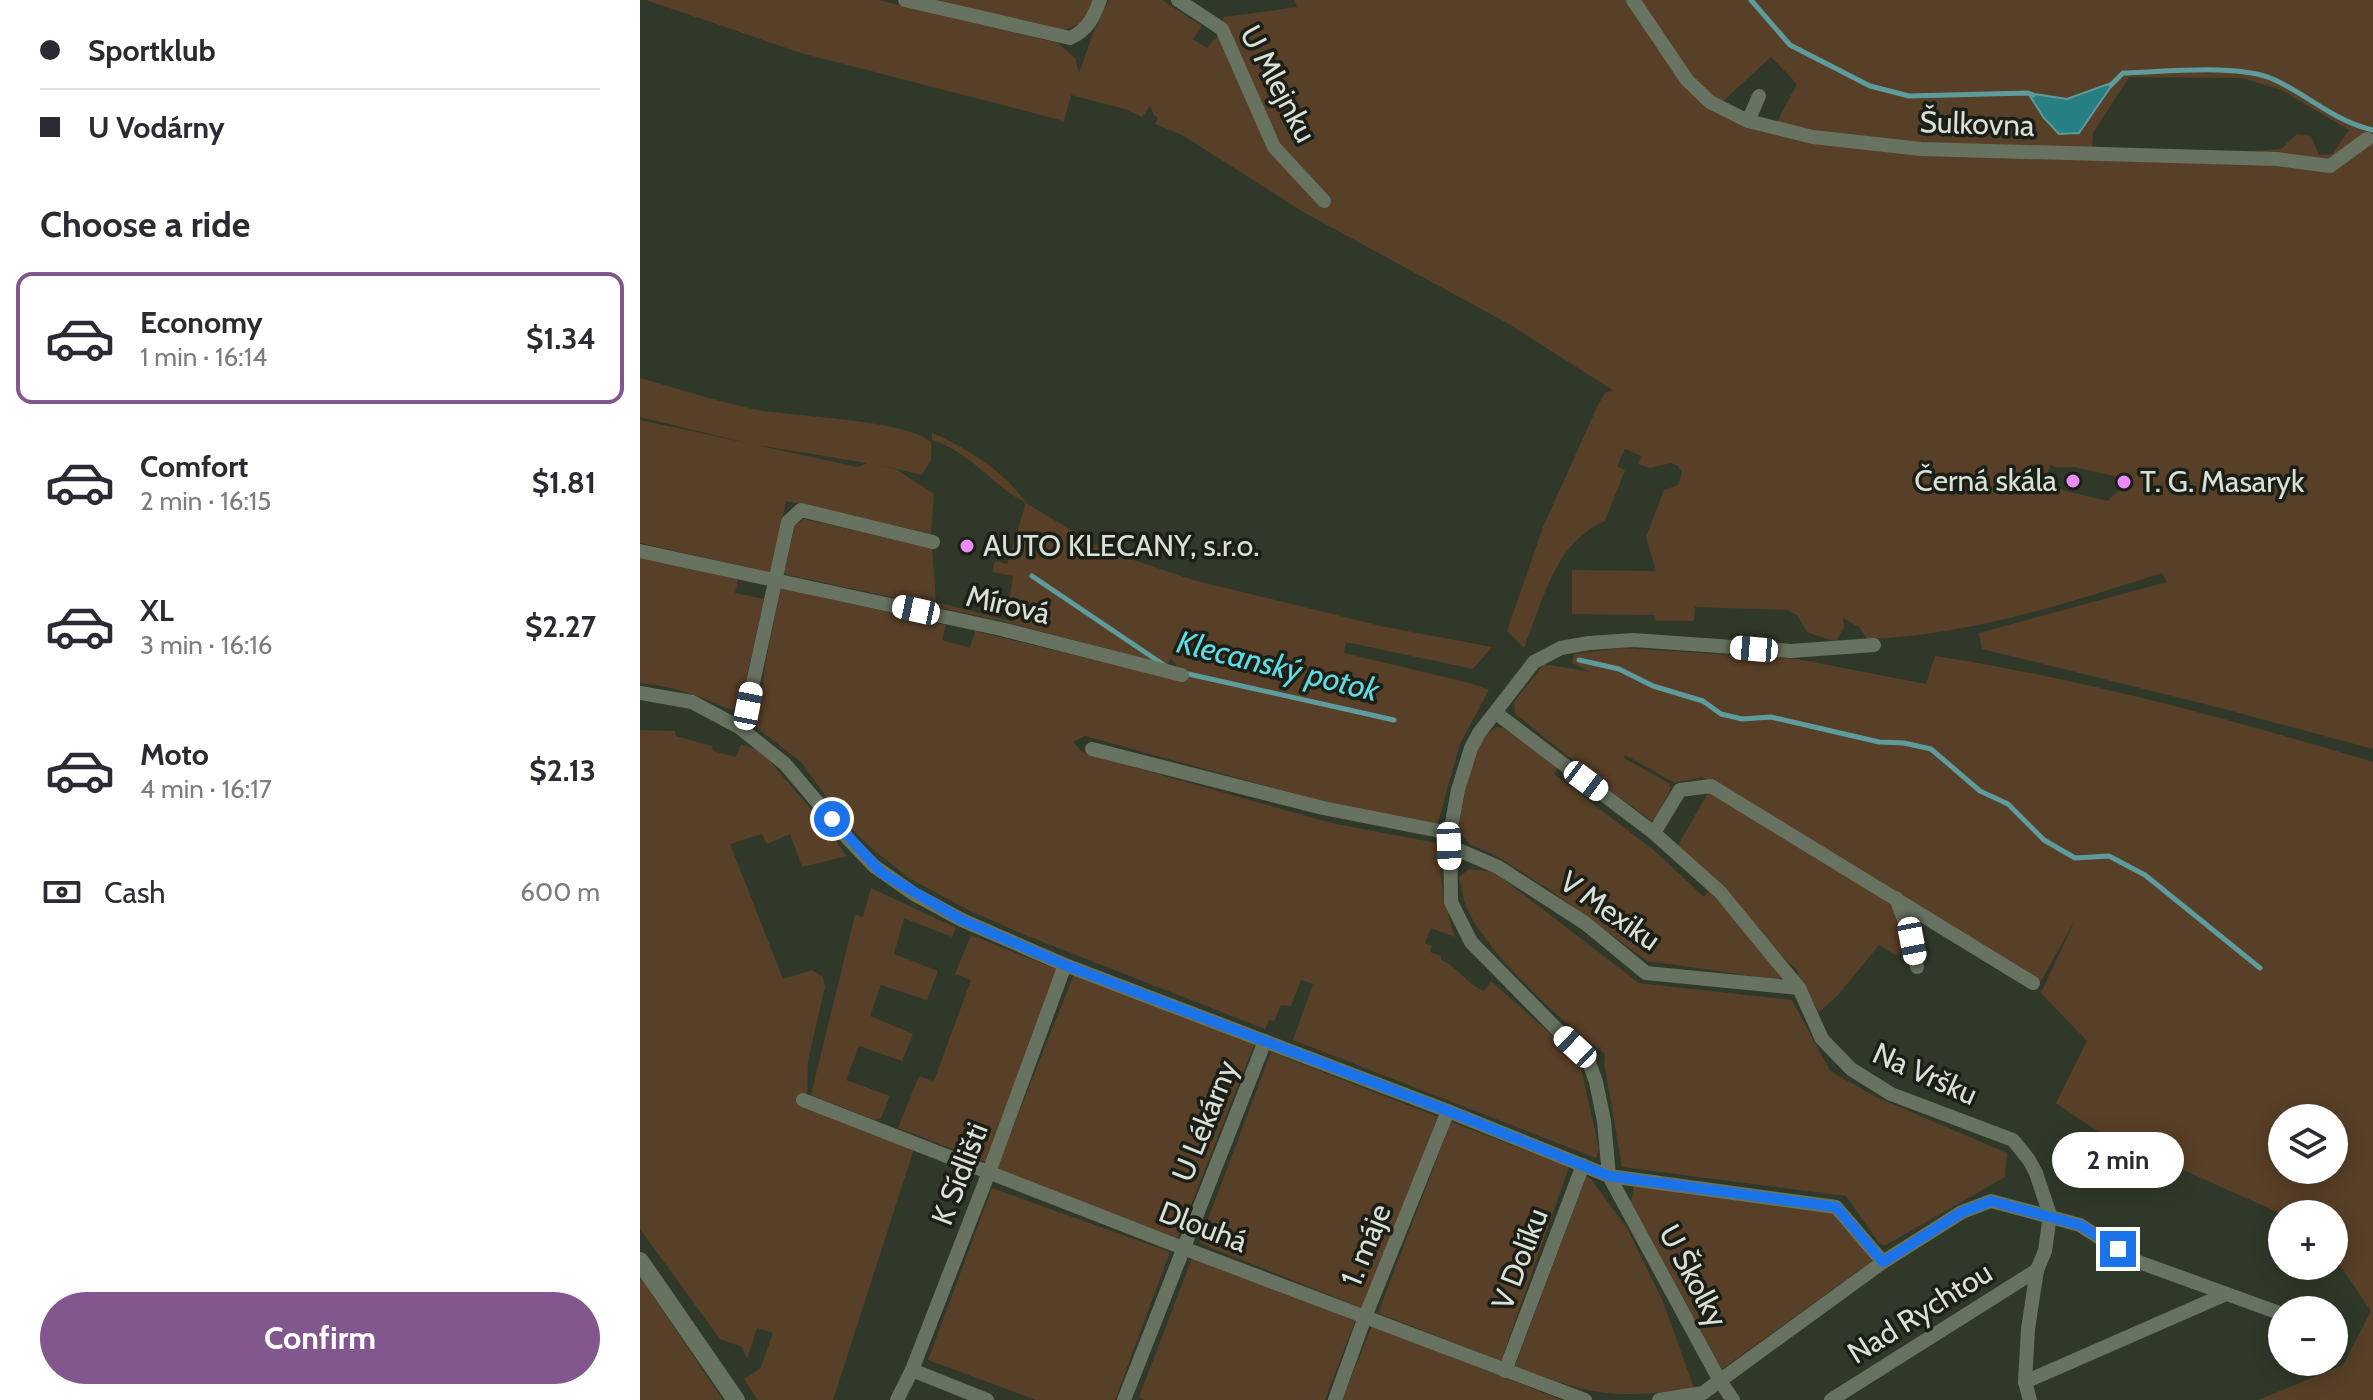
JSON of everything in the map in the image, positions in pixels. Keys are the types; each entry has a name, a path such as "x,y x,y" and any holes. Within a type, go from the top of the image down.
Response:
{"street":[{"path":"905,0 1070,38 1082,33 1100,0"},
{"name":"U Mlejnku","path":"1178,0 1222,29 1274,147 1324,201"},
{"name":"Šulkovna","path":"1633,0 1687,80 1710,102 1748,121 1813,137 1921,149 2277,159 2330,166 2367,139"},
{"path":"1748,121 1759,96"},
{"path":"739,727 748,706 788,522 801,510 933,542"},
{"name":"Mírová","path":"640,551 1001,629 1182,675"},
{"name":"U Školky","path":"1733,1400 1609,1176 1604,1121 1589,1062 1471,942 1451,902 1450,839 1458,790 1471,748 1496,713 1534,662 1561,648 1589,643 1678,642 1791,651 1874,645"},
{"path":"640,693 692,702 739,727 785,764 851,842 882,873 962,920 1065,965 1609,1176 1836,1207 1883,1262"},
{"name":"Na Vršku","path":"1496,713 1654,833 1720,892 1799,988 1822,1039 1851,1069 1891,1094 2013,1140 2036,1173 2050,1215 2028,1329 2026,1394"},
{"name":"V Mexiku","path":"1092,749 1450,839 1585,923 1646,973 1799,988"},
{"path":"1654,833 1680,790 1711,786 2033,983"},
{"path":"1896,897 1912,941 1917,967"},
{"name":"K Sídlišti","path":"897,1400 912,1370 989,1172 1065,965"},
{"name":"U Lékárny","path":"1124,1400 1265,1041"},
{"name":"Dlouhá","path":"803,1100 1580,1400"},
{"name":"1. máje","path":"1335,1400 1448,1111"},
{"name":"V Dolíku","path":"1505,1371 1583,1165"},
{"path":"1659,1400 1703,1393 1883,1262 1962,1212 1991,1201 2080,1225 2136,1261 2268,1309"},
{"path":"640,1261 736,1400"},
{"name":"Nad Rychtou","path":"1831,1400 2037,1270"},
{"path":"2026,1394 2226,1294"},
{"path":"912,1370 987,1400"}],"shaded area":[{"path":"646,0 878,0 1058,43 1075,58 1079,73 1109,0 1162,0 1202,26 1193,39 1207,48 1214,39 1228,32 1222,23 1224,17 1297,7 1294,0 2373,0 2373,749 1982,649 1979,633 2167,582 2162,573 2016,616 1942,631 1867,639 1859,627 1843,618 1844,627 1836,642 1807,632 1797,615 1787,610 1695,607 1694,621 1656,621 1655,615 1572,614 1572,570 1656,571 1646,537 1664,490 1678,485 1682,473 1678,466 1671,463 1650,468 1638,464 1641,456 1625,449 1617,466 1625,470 1605,521 1574,543 1562,558 1524,648 1507,631 1543,527 1598,405 1606,392 1614,391 1507,323 1305,213 1182,135 1155,124 1158,118 1150,106 1142,117 1125,109 1071,95 1064,121 801,53","holes":["1771,57 1797,84 1777,122 1722,102","2129,77 2241,78 2279,89 2349,130 2332,154 2319,155 2311,136 2297,134 2281,149 2119,151 2092,146 2093,133","2051,464 2123,478 2121,489 2107,501 2053,488 2045,479"]},
{"path":"935,0 1094,0 1082,23 1064,30"},
{"path":"640,378 748,408 896,428 931,442 931,460 922,475 895,469 934,494 931,534 786,501 770,572 640,543 640,420 749,443 640,417","holes":["752,444 867,463 858,467"]},
{"path":"932,433 984,462 1007,481 1026,503 971,461 932,440"},
{"path":"1026,503 1104,550 1193,580 1385,627 1492,647 1473,669 1346,642 1344,653 1489,690 1460,744 1437,826 1335,805 1085,736 1073,742 1083,753 1331,823 1437,843 1444,901 1455,937 1431,928 1425,943 1432,946 1430,952 1441,956 1441,960 1478,988 1484,991 1491,981 1579,1059 1599,1149 1596,1158 1293,1040 1313,984 1301,980 1291,1006 1281,1005 1274,1021 1269,1020 1265,1029 966,909 909,878 871,848 843,820 801,762 756,727 781,588 946,625 942,640 970,648 975,631 1181,681 1185,668 1177,666 1171,658 1168,665 1002,621 784,574 795,525 804,519 932,548 936,602 1014,622 1018,609 1006,605 1013,576 992,572 995,561 1007,564"},
{"path":"640,558 738,579 735,593 764,599 740,707 734,711 688,693 640,683"},
{"path":"1621,648 1797,659 1926,684 1935,656 2046,676 2156,702 2373,762 2373,1400 2258,1400 2316,1376 2348,1376 2348,1355 2371,1311 2348,1277 2348,1200 2268,1200 2268,1208 2100,1133 2056,1103 2087,1041 2041,993 2075,920 2041,981 1702,777 1675,783 1625,755 1624,758 1669,783 1671,788 1652,821 1515,713 1514,702 1544,664 1591,672 1572,663 1574,654"},
{"path":"1497,727 1503,728 1558,767 1554,774 1656,852 1704,897 1709,891 1786,978 1773,979 1647,961 1550,890 1495,855 1469,844 1458,830 1470,772 1480,744"},
{"path":"640,730 675,731 676,736 712,746 713,751 736,757 741,744 762,752 847,856 802,867 790,834 767,844 762,834 730,844 783,979 812,970 823,977 825,987 808,1060 807,1108 914,1149 833,1400 758,1400 744,1379 760,1369 773,1333 757,1328 747,1359 742,1347 720,1339 640,1229"},
{"path":"1712,792 1890,899 1906,945 1897,956 1879,945 1838,995 1819,1012 1797,970 1769,943 1727,891 1678,845 1708,793"},
{"path":"1469,869 1494,872 1639,983 1792,1000 1830,1071 1876,1097 2007,1153 2005,1177 1886,1245 1880,1244 1846,1196 1622,1167 1605,1054 1530,989 1480,931 1467,909 1459,877"},
{"path":"871,888 956,928 952,937 904,918 894,954 938,971 927,1000 881,985 870,1016 913,1034 902,1061 859,1046 846,1080 890,1096 881,1118 875,1120 811,1095 855,915 863,917"},
{"path":"971,935 1058,970 986,1162 898,1128 919,1076 934,1081 971,980 955,974"},
{"path":"1074,974 1254,1045 1178,1238 996,1170"},
{"path":"1271,1052 1438,1117 1362,1308 1199,1243"},
{"path":"1451,1122 1569,1167 1501,1361 1378,1313"},
{"path":"1586,1177 1591,1179 1627,1228 1662,1299 1694,1388 1642,1394 1602,1392 1583,1389 1515,1366"},
{"path":"1634,1185 1831,1211 1842,1218 1872,1261 1722,1369 1631,1202"},
{"path":"992,1188 1170,1252 1115,1400 1036,1400 928,1360"},
{"path":"1192,1258 1355,1321 1325,1400 1145,1400 1139,1397"},
{"path":"640,1277 723,1400 640,1400"},
{"path":"1372,1326 1562,1400 1342,1400"}],"water":[{"path":"2114,82 2079,133 2059,134 2028,93 2067,99"}],"waterway":[{"path":"1751,0 1790,45 1870,86 1909,96 2033,95"},
{"path":"2111,85 2123,73 2243,72 2275,80 2335,115 2373,130"},
{"name":"Klecanský potok","path":"1032,576 1164,665"},
{"name":"Klecanský potok","path":"1579,660 1619,669 1653,686 1703,701 1721,714 1742,719 1771,717 1879,742 1931,749 1980,791 2008,804 2044,840 2075,858 2109,856 2145,875 2260,968"},
{"name":"Klecanský potok","path":"1184,673 1394,720"}],"place":[{"name":"Černá skála","path":"2073,481"},
{"name":"T. G. Masaryk","path":"2124,482"},
{"name":"AUTO KLECANY, s.r.o.","path":"967,546"}],"route":[{"path":"832,819 882,873 962,920 1065,965 1609,1176 1836,1207 1883,1262 1962,1212 1991,1201 2080,1225 2118,1249"}]}
